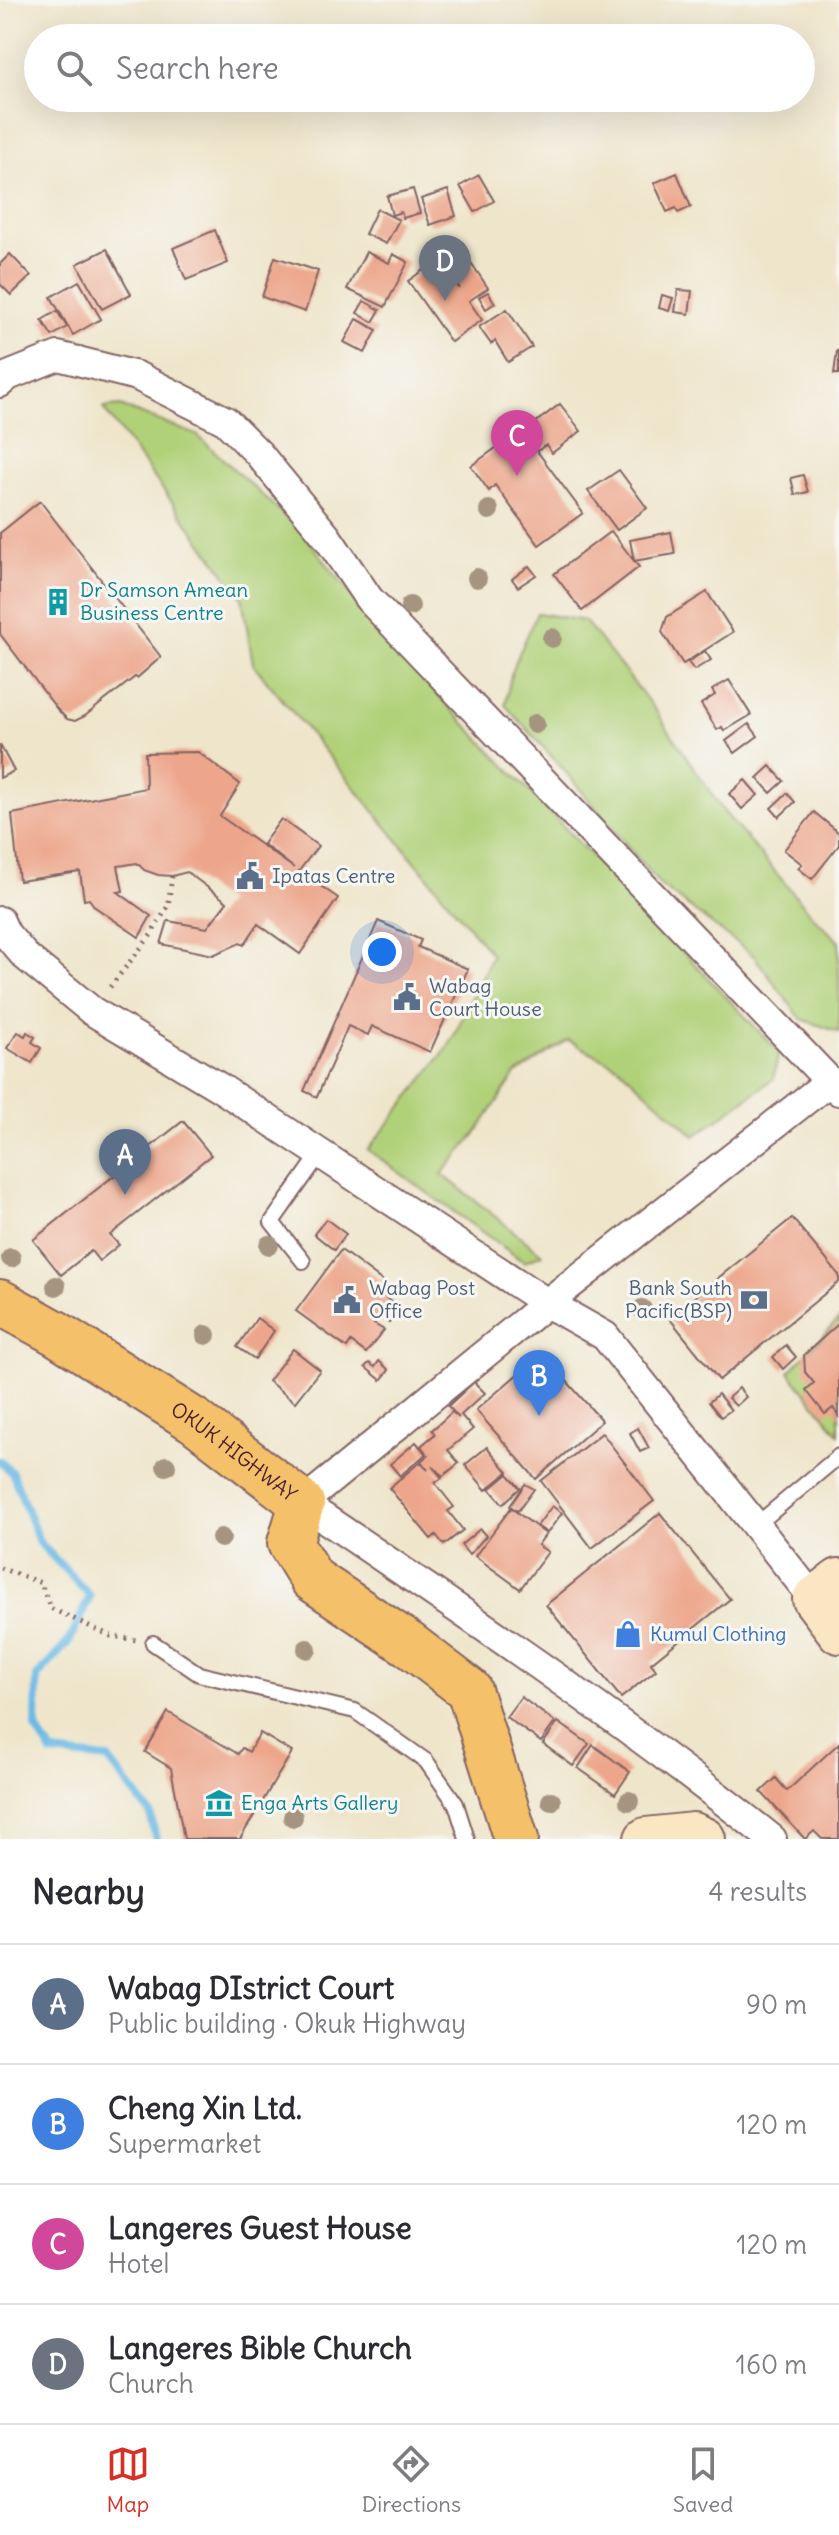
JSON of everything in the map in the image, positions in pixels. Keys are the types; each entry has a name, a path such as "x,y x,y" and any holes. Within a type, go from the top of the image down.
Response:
{"main road":[{"name":"OKUK HIGHWAY","path":"0,1302 56,1333 195,1421 302,1503 290,1543 312,1579 410,1645 469,1690 516,1839"}],"street":[{"path":"0,383 8,376 58,356 137,376 226,421 258,453 327,537 369,599 835,1086 547,1303 302,1503 517,1648 712,1791 772,1839"},
{"path":"2,930 25,956 85,1006 219,1087 547,1303 605,1336 755,1526 826,1589 839,1632"},
{"path":"646,1839 693,1834 704,1839"}],"lane":[{"path":"303,1261 272,1222 320,1154"},
{"path":"755,1526 839,1456"},
{"path":"153,1643 199,1674 355,1711 426,1761 456,1804 467,1839"}],"path":[{"path":"110,987 151,935 168,906 172,876"},
{"path":"0,1568 41,1583 50,1608 111,1636 153,1643"}],"green space":[{"path":"120,406 197,435 303,533 389,644 779,1052 773,1079 695,1136 619,1067 568,1040 515,1075 475,1135 442,1174 542,1254 524,1262 368,1150 449,1046 492,955 253,664 242,597 103,408"},
{"path":"537,613 585,621 653,707 724,812 839,942 839,1032 801,1019 754,956 660,885 505,705 512,670"},
{"path":"839,1319 839,1434 789,1372"}],"building":[{"path":"677,173 691,207 678,213 676,208 667,212 654,183"},
{"path":"479,175 494,201 475,212 460,186"},
{"path":"413,189 420,213 403,218 401,212 392,215 387,196"},
{"path":"448,190 456,216 430,225 421,199"},
{"path":"377,209 399,220 386,244 365,234"},
{"path":"215,230 228,263 186,280 173,248"},
{"path":"107,249 131,294 102,309 77,264"},
{"path":"366,252 389,263 393,254 408,262 385,307 347,289"},
{"path":"464,252 488,288 469,301 482,320 451,342 408,281 439,259 460,289 445,264"},
{"path":"10,254 31,276 11,295 0,284 0,264"},
{"path":"275,257 318,271 305,312 262,297"},
{"path":"79,281 101,319 73,335 51,297"},
{"path":"678,290 692,291 689,314 675,312"},
{"path":"488,292 495,303 486,309 479,297"},
{"path":"662,295 673,298 669,311 659,308"},
{"path":"364,301 380,310 373,322 357,313"},
{"path":"507,309 532,347 508,362 495,341 491,344 479,327"},
{"path":"57,311 67,327 52,336 42,320"},
{"path":"357,319 377,330 365,353 344,342"},
{"path":"837,351 839,374 834,374"},
{"path":"560,404 581,431 552,453 546,445 537,451 583,513 539,545 495,485 489,491 471,466 522,429 531,440 538,435 531,426"},
{"path":"619,470 647,508 617,530 588,491"},
{"path":"803,475 808,492 795,495 791,478"},
{"name":"Dr Samson Amean Business Centre","path":"40,501 161,657 137,678 75,721 67,719 57,709 0,634 0,533"},
{"path":"611,531 639,567 582,611 554,574"},
{"path":"671,532 675,554 634,561 630,540"},
{"path":"529,566 536,575 518,587 512,579"},
{"path":"707,592 733,632 683,664 662,632 667,617"},
{"path":"705,651 711,660 694,670 688,662"},
{"path":"729,680 751,715 724,731 722,727 717,730 701,704 715,695 712,690"},
{"path":"749,724 758,736 735,753 726,741"},
{"path":"0,745 14,771 0,778"},
{"path":"198,752 240,784 220,816 294,868 263,844 281,819 318,846 299,871 338,898 300,954 258,924 244,945 240,943 213,955 161,944 168,921 207,928 227,902 187,872 172,876 158,875 144,870 137,863 118,866 123,891 118,892 151,916 139,937 95,907 89,899 84,900 80,872 19,881 12,814 146,788 145,753"},
{"path":"770,766 784,781 771,793 757,778"},
{"path":"745,780 758,795 742,809 729,794"},
{"path":"787,793 795,802 779,817 771,808"},
{"path":"814,812 839,833 839,845 812,879 798,868 802,864 784,850"},
{"name":"Wabag Court House","path":"378,921 421,940 418,947 468,969 430,1052 372,1026 368,1035 348,1026 317,1097 304,1091"},
{"path":"18,1032 25,1036 27,1032 35,1037 32,1042 41,1048 32,1063 7,1048"},
{"path":"183,1121 211,1155 110,1235 119,1245 99,1261 91,1251 61,1275 33,1240"},
{"name":"Bank South Pacific(BSP)","path":"792,1218 839,1275 839,1282 719,1380 669,1318"},
{"path":"326,1219 346,1234 334,1250 314,1234"},
{"name":"Wabag Post Office","path":"341,1250 385,1283 378,1292 400,1308 389,1323 380,1316 374,1324 384,1330 366,1353 351,1342 347,1348 296,1311"},
{"path":"257,1318 274,1331 255,1359 237,1347"},
{"path":"837,1325 839,1416 833,1408 825,1414 806,1390 814,1383 805,1372 804,1355"},
{"path":"786,1345 796,1357 783,1369 773,1357"},
{"path":"293,1349 320,1370 295,1402 268,1381"},
{"path":"542,1353 602,1421 536,1479 476,1410"},
{"path":"379,1361 389,1370 381,1380 365,1367 369,1363 375,1367"},
{"path":"474,1382 485,1393 461,1415 473,1429 448,1450 459,1463 443,1476 432,1466 442,1478 435,1483 454,1507 448,1511 463,1530 444,1545 436,1535 431,1539 389,1488 420,1462 428,1470 421,1461 428,1455 421,1446 435,1434 432,1430 452,1412 459,1418 448,1406"},
{"path":"739,1388 746,1397 736,1406 728,1398"},
{"path":"718,1394 731,1410 721,1417 709,1402"},
{"path":"638,1428 649,1448 640,1452 630,1433"},
{"path":"602,1433 654,1501 592,1548 541,1481"},
{"path":"416,1442 426,1454 400,1476 390,1464"},
{"path":"487,1447 508,1472 486,1490 465,1465"},
{"path":"508,1474 520,1488 503,1504 490,1489"},
{"path":"525,1484 534,1489 518,1511 510,1506"},
{"path":"552,1506 562,1513 547,1533 537,1526"},
{"path":"511,1508 546,1534 538,1545 548,1552 520,1589 475,1556"},
{"name":"Kumul Clothing","path":"660,1513 730,1599 651,1663 656,1670 621,1698 546,1605"},
{"path":"480,1529 486,1536 469,1555 461,1545"},
{"path":"521,1697 555,1722 541,1742 506,1717"},
{"name":"Enga Arts Gallery","path":"168,1712 238,1754 242,1748 249,1752 260,1733 292,1752 240,1839 184,1839 171,1768 145,1752"},
{"path":"558,1722 589,1744 573,1766 543,1744"},
{"path":"839,1743 839,1839 822,1839 814,1831 805,1839 761,1792 776,1778 787,1791"},
{"path":"593,1745 630,1772 615,1794 578,1768"}],"waterway":[{"path":"0,1461 13,1474 39,1542 90,1596 70,1640 37,1677 36,1728 52,1753 108,1759 150,1813 156,1839"}],"place":[{"name":"Langeres Bible Church","path":"445,301"},
{"name":"Langeres Guest House","path":"517,476"},
{"name":"Dr Samson Amean Business Centre","path":"58,602"},
{"name":"Ipatas Centre","path":"250,876"},
{"name":"Wabag Court House","path":"407,997"},
{"name":"Wabag DIstrict Court","path":"125,1195"},
{"name":"Wabag Post Office","path":"347,1300"},
{"name":"Bank South Pacific(BSP)","path":"754,1300"},
{"name":"Cheng Xin Ltd.","path":"539,1416"},
{"name":"Kumul Clothing","path":"628,1634"},
{"name":"Enga Arts Gallery","path":"219,1803"}]}
